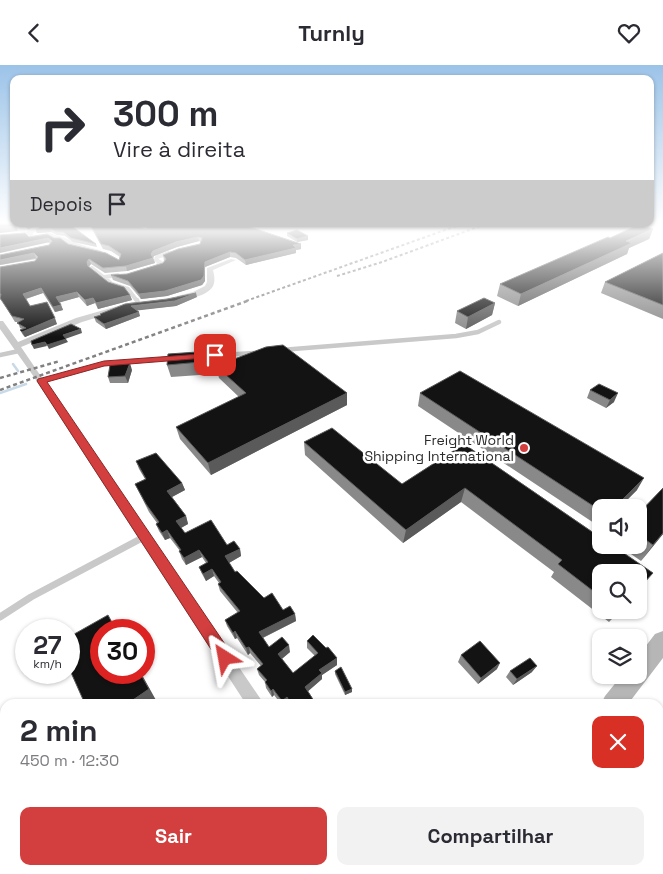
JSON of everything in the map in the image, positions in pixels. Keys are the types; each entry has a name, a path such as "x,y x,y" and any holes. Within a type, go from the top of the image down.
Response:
{"main road":[{"path":"647,662 663,641"},
{"path":"617,699 629,684"}],"street":[{"path":"168,300 206,289 210,286 211,281 209,269 229,262"},
{"path":"18,348 79,319 124,305 150,302"},
{"path":"0,323 42,381 253,699"}],"lane":[{"path":"150,267 163,264 160,262"},
{"path":"92,268 109,282 128,289 135,295 138,303"},
{"path":"105,277 125,275"},
{"path":"272,351 456,336 478,332 499,322"},
{"path":"0,355 18,348"},
{"path":"195,357 263,352"},
{"path":"42,381 104,364 185,357"},
{"path":"0,617 31,597 145,536"}],"building":[{"path":"31,262 87,262 88,266 108,282 124,287 130,295 96,303 93,298 85,300 77,292 56,297 61,305 53,307 41,288 23,294 30,306 47,302 55,318 22,332 20,330 26,328 17,323 24,319 12,316 0,298 0,267"},
{"path":"93,262 140,262 126,266 103,268"},
{"path":"206,262 204,276 201,280 165,291 139,294 128,281 111,275 127,274 163,263"},
{"path":"551,262 591,262 521,294 500,284"},
{"path":"645,262 663,262 663,305 605,282"},
{"path":"196,293 175,301 131,306 139,312 104,324 94,317 125,304"},
{"path":"484,298 495,303 468,317 457,311"},
{"path":"71,324 81,329 63,335 66,339 47,345 45,342 32,345 31,341"},
{"path":"283,345 347,393 208,463 176,427 246,393 216,366 266,347"},
{"path":"212,351 212,361 167,365 168,354"},
{"path":"130,363 125,376 108,377 110,365"},
{"name":"Freight World Shipping International","path":"460,371 644,478 623,499 592,499 592,505 420,393"},
{"path":"599,384 618,393 610,400 590,390"},
{"path":"332,428 402,484 464,444 592,532 592,554 625,554 640,564 592,564 592,590 558,564 562,560 465,488 406,530 304,442"},
{"path":"156,453 182,483 167,491 186,516 176,521 185,533 211,520 227,545 234,541 240,549 225,556 235,572 237,571 264,598 272,593 283,610 290,606 295,614 259,632 269,647 282,637 289,645 278,654 293,673 318,653 307,641 313,635 326,648 328,647 337,658 319,670 322,673 305,687 313,699 288,699 287,697 280,699 273,689 271,691 265,682 267,680 257,669 263,664 249,647 246,648 235,631 233,633 225,620 240,611 218,584 221,582 212,569 203,574 199,567 208,562 199,550 184,558 179,551 181,550 167,530 162,533 156,524 159,522 135,484 146,479 136,461"},
{"path":"663,488 663,533 653,545 647,541 647,505"},
{"path":"647,569 653,573 647,579"},
{"path":"108,615 110,619 101,619"},
{"path":"90,625 90,684 146,684 149,689 134,699 83,699 76,684 80,684 80,631"},
{"path":"480,641 500,663 481,678 461,655"},
{"path":"530,658 537,666 517,679 510,671"},
{"path":"341,667 352,689 345,692 335,671"}],"waterway":[{"path":"13,364 18,371"},
{"path":"0,393 26,384"}],"railway":[{"path":"246,301 356,262"},
{"path":"337,276 383,262"},
{"path":"0,390 250,300"},
{"path":"0,378 60,361"}],"place":[{"name":"Freight World Shipping International","path":"524,448"}],"route":[{"path":"215,355 104,364 42,381 225,658"}]}
